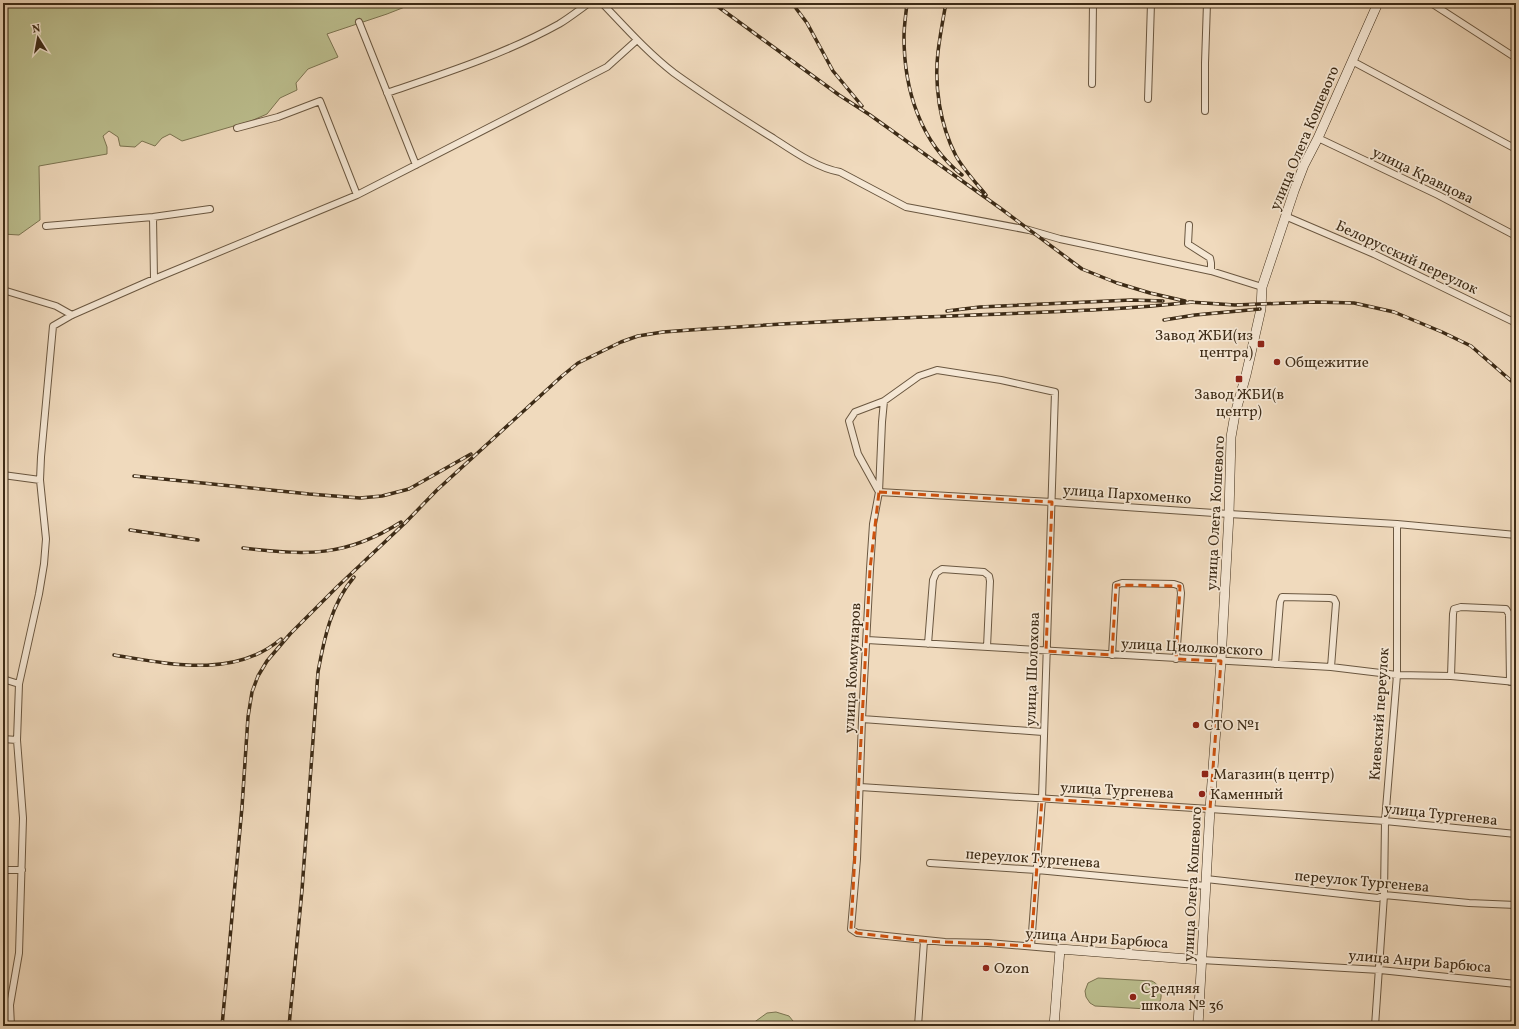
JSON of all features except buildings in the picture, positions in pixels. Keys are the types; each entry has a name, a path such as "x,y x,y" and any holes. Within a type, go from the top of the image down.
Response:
{"street":[{"path":"387,92 456,70 518,45 560,23 589,3"},
{"path":"602,3 637,40 673,72 737,116 792,150 830,170 840,172 906,207 1029,230 1060,239 1210,271 1262,287"},
{"path":"1092,84 1093,3"},
{"path":"1148,99 1151,3"},
{"path":"1205,111 1207,3"},
{"name":"улица Олега Кошевого","path":"1198,1026 1210,809 1221,661 1232,429 1261,309 1262,287 1285,216 1304,165 1318,138 1378,3"},
{"path":"1431,3 1516,58"},
{"path":"359,22 416,165"},
{"path":"10,1026 10,1004 19,953 22,870 23,818 17,740 19,684 39,594 44,564 46,539 40,480 53,326 72,315 154,279 357,195 607,67 637,40"},
{"path":"1352,60 1516,149"},
{"path":"237,128 278,116 320,101 357,195"},
{"name":"улица Кравцова","path":"1318,138 1438,195 1516,236"},
{"path":"46,226 153,217 210,210"},
{"name":"Белорусский переулок","path":"1285,216 1374,254 1516,323"},
{"path":"153,217 154,279"},
{"path":"1189,225 1188,244 1210,258 1210,271"},
{"path":"3,290 56,306 72,315"},
{"name":"улица Шолохова","path":"884,401 919,376 937,370 1001,380 1055,392 1042,799 1031,946"},
{"path":"879,492 858,454 849,422 855,412 884,401"},
{"name":"улица Коммунаров","path":"852,922 857,859 862,719 873,524 879,492 884,401"},
{"path":"3,475 40,480"},
{"name":"улица Пархоменко","path":"879,492 1397,524 1516,535"},
{"name":"Киевский переулок","path":"1375,1026 1384,895 1385,821 1397,675 1397,524"},
{"path":"928,644 933,580 936,573 942,569 984,572 989,576 987,647"},
{"path":"1112,655 1116,585 1122,583 1174,584 1180,586 1181,593 1176,659"},
{"path":"1275,664 1280,602 1282,597 1330,598 1334,599 1336,603 1332,667"},
{"path":"1451,676 1454,609 1461,607 1506,609 1509,614 1513,682"},
{"name":"улица Циолковского","path":"866,640 1332,667 1397,675 1451,676 1513,682"},
{"path":"3,679 19,684"},
{"path":"862,719 1043,732"},
{"path":"3,740 17,740"},
{"name":"улица Тургенева","path":"860,787 1385,821 1516,834"},
{"name":"переулок Тургенева","path":"930,864 1206,882 1378,898 1384,895 1469,903 1516,905"},
{"path":"3,870 22,870"},
{"name":"улица Анри Барбюса","path":"852,922 851,929 857,933 924,941 1031,946 1201,960 1380,970 1516,984"},
{"path":"918,1026 924,941"},
{"path":"1054,1026 1060,949"}],"highlighted area":[{"path":"879,492 1052,502 1046,651 1112,655 1116,585 1180,586 1176,659 1221,661 1210,809 1042,799 1031,946 924,941 857,933 851,929 870,569"}],"green space":[{"path":"3,3 415,3 327,34 338,57 308,69 296,83 297,90 280,98 267,114 251,121 182,141 170,134 162,138 155,146 142,141 135,147 120,146 118,137 109,131 103,136 107,147 107,154 39,166 40,220 19,235 3,234"},
{"path":"1098,978 1152,981 1160,989 1161,999 1157,1006 1148,1009 1095,1006 1090,1003 1086,997 1085,991 1088,983"},
{"path":"776,1012 789,1016 797,1026 749,1026 767,1013"}],"railway":[{"path":"713,3 839,95 870,115 1000,208 1082,269 1117,283 1150,293 1185,301"},
{"path":"792,3 807,23 833,71 862,106"},
{"path":"907,3 904,33 905,57 911,95 925,131 935,147 947,162 962,175"},
{"path":"946,3 937,65 938,92 942,118 950,144 956,156 966,171 986,195"},
{"path":"947,311 980,307 1131,300 1163,301"},
{"path":"1189,302 1235,305 1314,302 1354,303 1394,312 1471,346 1516,385"},
{"path":"222,1026 242,807 248,717 252,692 258,676 267,661 290,634 337,587 405,523 437,490 578,363 621,342 638,336 663,332 897,318 1112,309 1193,302"},
{"path":"1164,320 1195,315 1260,309"},
{"path":"134,476 360,498 382,496 409,489 471,454"},
{"path":"243,548 265,551 306,553 325,551 343,548 362,542 401,522"},
{"path":"130,530 198,540"},
{"path":"289,1026 302,890 318,672 326,635 334,610 346,587 354,577"},
{"path":"114,655 179,664 222,664 243,660 263,652 281,639"}],"place":[{"name":"Завод ЖБИ(из центра)","path":"1261,344"},
{"name":"Общежитие","path":"1277,362"},
{"name":"Завод ЖБИ(в центр)","path":"1239,379"},
{"name":"СТО №1","path":"1196,725"},
{"name":"Магазин(в центр)","path":"1205,774"},
{"name":"Каменный","path":"1202,794"},
{"name":"Ozon","path":"986,968"},
{"name":"Средняя школа № 36","path":"1133,997"}]}
